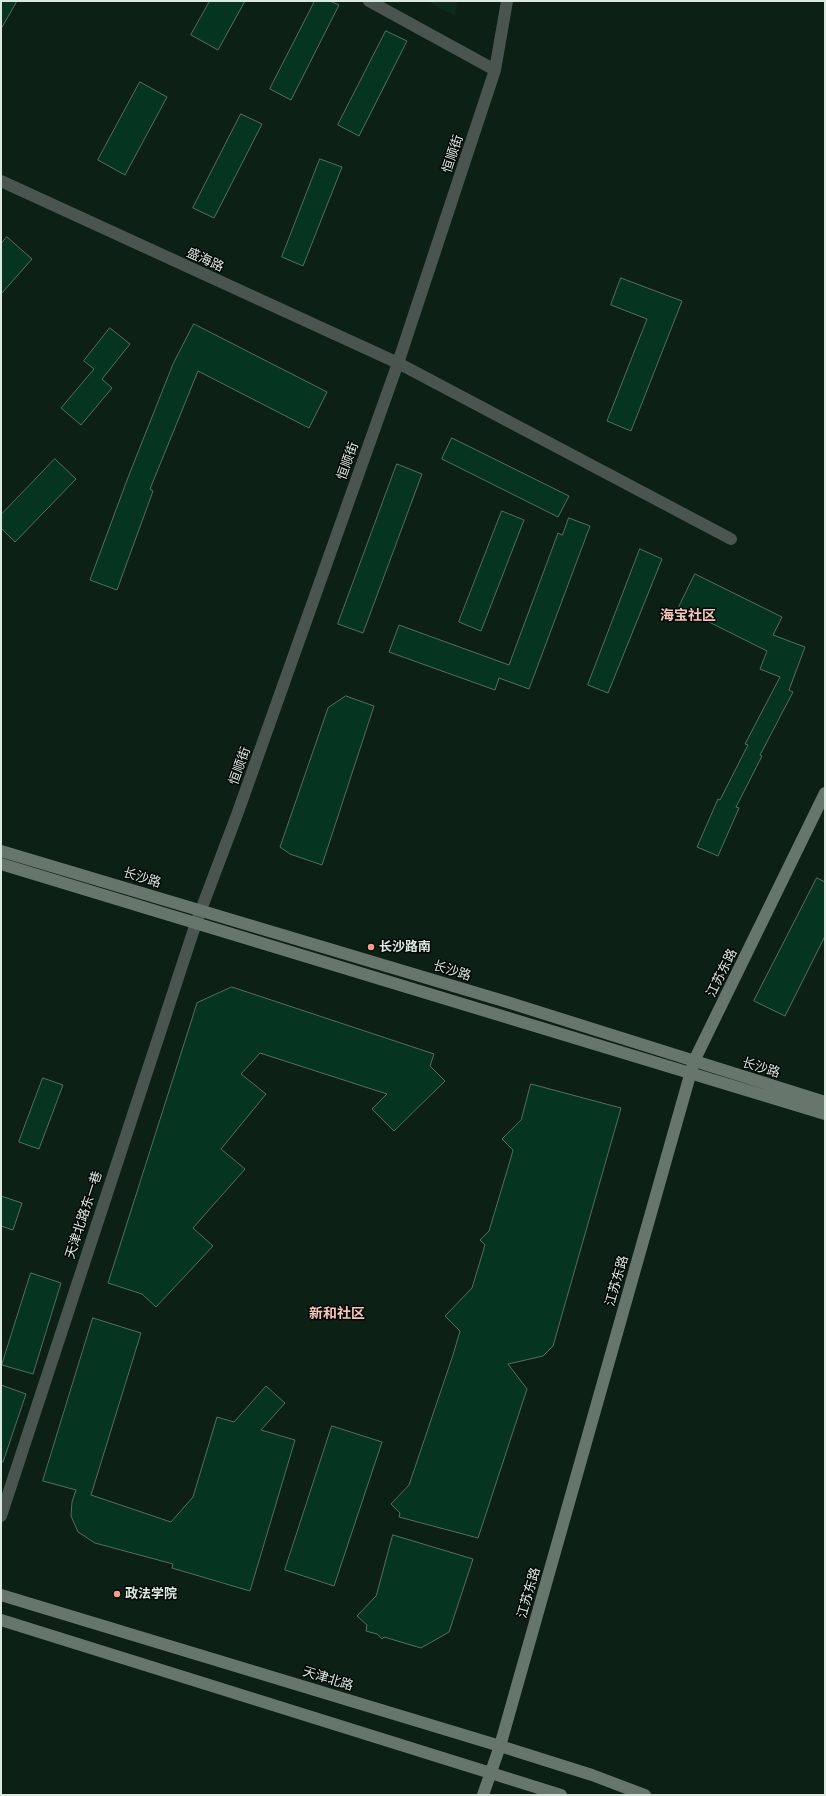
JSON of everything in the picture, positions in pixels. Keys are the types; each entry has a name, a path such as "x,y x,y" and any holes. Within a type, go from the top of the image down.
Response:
{"street":[{"path":"369,1 495,70"},
{"name":"恒顺街","path":"196,923 238,812 398,363 495,70 507,1"},
{"name":"盛海路","path":"1,181 398,363 731,539"},
{"name":"江苏东路","path":"483,1795 500,1746 692,1067 825,793"},
{"name":"长沙路","path":"1,851 507,1002 825,1114"},
{"name":"长沙路","path":"1,864 196,923 692,1067 825,1102"},
{"name":"天津北路东一巷","path":"1,1516 196,923"},
{"name":"天津北路","path":"1,1595 500,1746 592,1775 645,1795"},
{"path":"1,1620 560,1795"}],"shaded area":[{"path":"427,1 457,1 455,16"}],"building":[{"path":"1,1 17,1 1,29"},
{"path":"210,1 245,1 218,50 191,35"},
{"path":"315,1 330,1 339,5 291,100 270,89"},
{"path":"386,31 407,41 359,136 338,125"},
{"path":"140,82 167,97 125,175 98,160"},
{"path":"241,114 262,124 214,218 193,208"},
{"path":"320,159 342,167 303,266 282,257"},
{"path":"7,237 32,259 1,294 1,244"},
{"path":"621,278 682,301 631,431 607,421 647,319 611,305"},
{"path":"194,324 327,392 309,428 198,371 150,489 153,491 117,590 90,580 127,480 173,364"},
{"path":"110,328 130,344 102,379 112,388 81,425 61,408 94,369 84,361"},
{"path":"452,438 569,496 558,517 442,459"},
{"path":"55,459 76,479 15,542 1,528 1,515"},
{"path":"397,464 422,474 363,633 338,624"},
{"path":"502,511 524,520 481,631 459,622"},
{"path":"569,518 590,526 529,689 499,678 495,690 389,652 399,625 509,665 558,533 562,535"},
{"path":"640,549 662,559 608,693 588,685"},
{"path":"695,574 782,617 773,635 805,647 789,690 793,692 760,755 762,756 736,807 739,808 718,856 697,847 718,799 720,800 748,745 745,744 780,677 760,669 767,651 679,607"},
{"path":"346,696 374,706 322,865 290,854 280,847 328,708"},
{"path":"817,878 825,882 825,936 785,1016 754,1001"},
{"path":"232,987 434,1054 430,1066 445,1081 394,1131 372,1109 387,1094 260,1053 241,1074 266,1094 221,1149 245,1169 193,1228 213,1246 156,1307 142,1294 108,1283 197,1003"},
{"path":"43,1078 63,1085 39,1149 19,1142"},
{"path":"531,1084 621,1108 553,1346 543,1356 508,1364 527,1389 478,1538 399,1517 400,1513 391,1504 409,1485 453,1355 460,1331 445,1316 472,1288 485,1245 480,1240 489,1231 513,1150 502,1139 521,1120"},
{"path":"1,1196 22,1203 13,1230 1,1226"},
{"path":"31,1273 61,1283 33,1374 2,1365"},
{"path":"93,1318 141,1333 91,1495 171,1522 193,1497 217,1417 234,1422 266,1386 285,1403 261,1430 295,1440 250,1591 172,1568 173,1564 95,1543 78,1532 71,1516 72,1502 76,1490 43,1481"},
{"path":"1,1385 26,1394 3,1462 1,1462"},
{"path":"332,1426 382,1442 334,1586 285,1570"},
{"path":"393,1535 473,1559 449,1632 421,1648 384,1637 382,1639 377,1634 366,1631 367,1625 357,1616 376,1596"}],"place":[{"name":"长沙路南","path":"371,947"},
{"name":"政法学院","path":"117,1594"}],"district":[{"name":"海宝社区","path":"688,616"},
{"name":"新和社区","path":"337,1314"}]}
